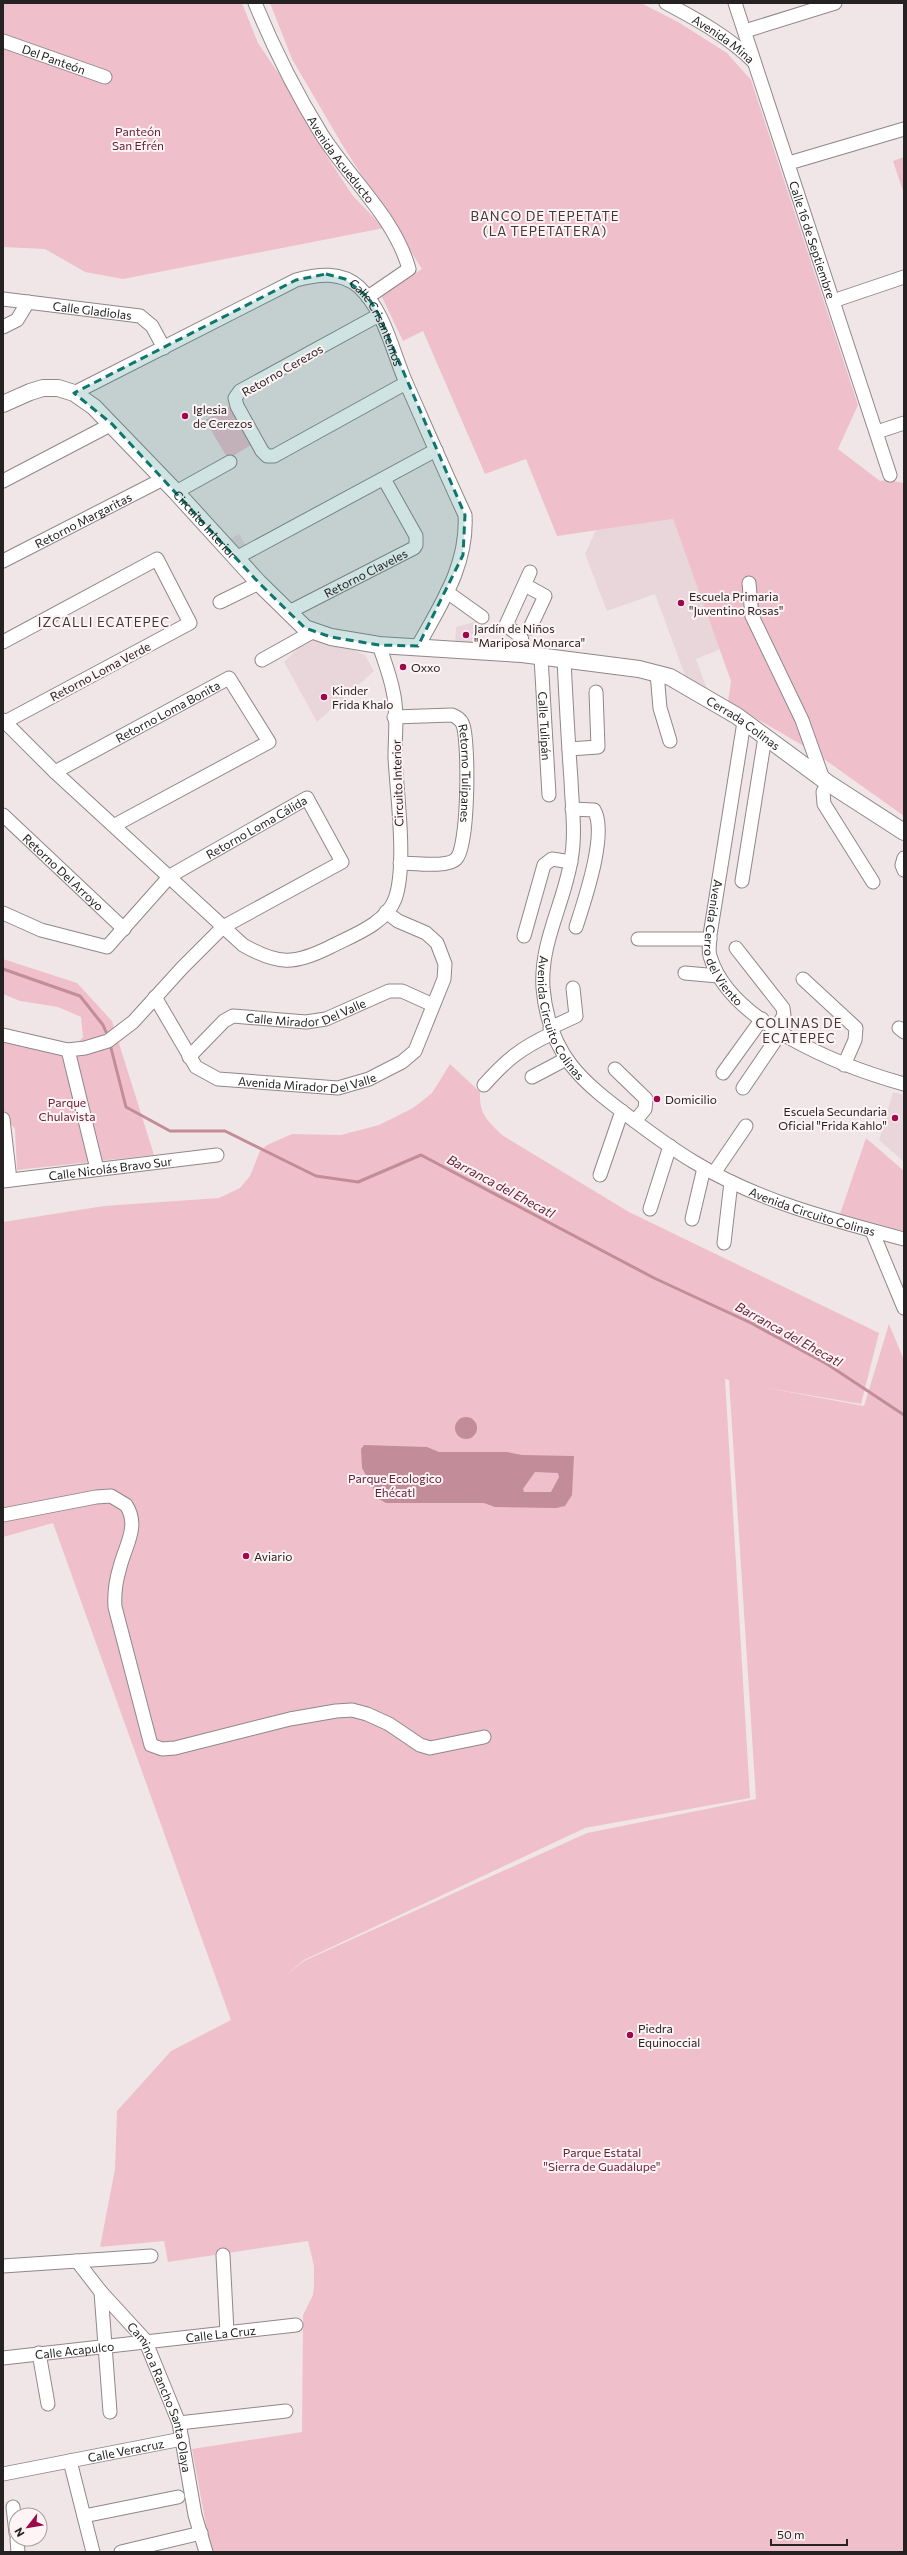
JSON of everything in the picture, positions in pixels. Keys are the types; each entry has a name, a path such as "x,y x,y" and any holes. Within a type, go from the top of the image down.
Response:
{"main road":[{"name":"Circuito Interior","path":"3,404 44,388 58,388 74,393 94,407 112,424 259,583 305,628 331,637 379,645"},
{"path":"379,645 418,646 522,654 564,660"},
{"name":"Cerrada Colinas","path":"564,660 657,673 670,677 744,722 825,781 904,832"}],"street":[{"name":"Avenida Acueducto","path":"255,3 277,54 322,136 379,212 405,256 409,270 368,297"},
{"name":"Avenida Mina","path":"666,3 696,19 739,48 757,66"},
{"name":"Calle 16 de Septiembre","path":"736,3 790,163 890,475"},
{"path":"745,31 835,3"},
{"name":"Del Panteón","path":"3,41 105,77"},
{"path":"790,163 904,129"},
{"name":"Calle Crisantemos","path":"74,393 296,280 326,274 345,279 358,286 368,297 379,315 406,383 465,515 466,535 463,555 447,592 418,646"},
{"path":"833,301 904,276"},
{"name":"Calle Gladiolas","path":"3,299 140,316 152,326 164,348"},
{"path":"3,327 17,320 28,302"},
{"name":"Retorno Cerezos","path":"379,315 240,391 235,398 237,406 262,451 267,456 274,456 406,383"},
{"path":"877,432 904,423"},
{"path":"3,481 112,424"},
{"path":"236,558 436,450"},
{"path":"176,492 230,462"},
{"name":"Retorno Margaritas","path":"3,561 163,479"},
{"name":"Retorno Claveles","path":"289,612 414,548 416,545 416,536 384,479"},
{"name":"Retorno Loma Verde","path":"3,642 157,559 190,623 4,721"},
{"path":"522,654 523,639 520,634 506,625 530,572"},
{"path":"220,602 259,583"},
{"path":"749,583 754,622 802,720 825,781 823,792 824,804 873,882"},
{"path":"524,585 545,596 530,628"},
{"path":"447,592 482,617"},
{"path":"262,660 314,631"},
{"name":"Circuito Interior","path":"4,721 55,772 170,876 243,945 263,957 281,961 294,961 307,957 358,933 386,912 395,900 400,863 394,692 379,645"},
{"name":"Calle Tulipán","path":"541,657 549,795"},
{"name":"Avenida Circuito Colinas","path":"564,660 574,833 571,862 543,958 543,988 551,1031 566,1059 576,1072 635,1121 670,1146 731,1182 789,1206 904,1239"},
{"path":"657,673 660,708 670,742"},
{"name":"Retorno Loma Bonita","path":"55,772 229,678 269,742 115,826"},
{"path":"569,749 598,747 596,692"},
{"name":"Retorno Tulipanes","path":"394,717 452,715 458,717 464,729 467,809 464,842 457,859 448,864 400,863"},
{"name":"Avenida Cerro del Viento","path":"744,722 710,939 709,955 718,976 734,998 762,1020 778,1030 844,1065 904,1084"},
{"path":"742,881 765,737"},
{"name":"Retorno Loma Cálida","path":"170,876 308,798 342,862 223,927"},
{"path":"572,809 594,810 598,825 594,867 576,928"},
{"name":"Retorno Del Arroyo","path":"3,815 124,929"},
{"path":"904,858 902,865 904,870"},
{"path":"524,936 544,865 552,859 571,862"},
{"path":"3,913 41,930 107,947 170,876"},
{"name":"Avenida Mirador Del Valle","path":"155,997 196,1067 218,1079 338,1088 370,1079 402,1062 415,1051 444,979 445,964 443,954 437,943 426,933 398,921 386,912"},
{"path":"3,1035 68,1050 97,1045 120,1034 223,927"},
{"path":"638,939 710,939"},
{"path":"736,948 783,1008 784,1015 778,1030 743,1088"},
{"path":"684,973 718,976"},
{"path":"803,979 856,1028 855,1040 844,1065"},
{"path":"484,1085 504,1062 524,1046 573,1020 576,1016 573,988"},
{"name":"Calle Mirador Del Valle","path":"189,1057 224,1021 233,1016 291,1022 326,1019 389,991 402,991 433,1005"},
{"path":"723,1073 762,1020"},
{"path":"68,1050 97,1169"},
{"path":"532,1077 566,1059"},
{"path":"615,1069 646,1098 645,1108 635,1121"},
{"path":"600,1175 622,1111"},
{"path":"3,1119 6,1180"},
{"path":"692,1219 709,1170 746,1126"},
{"path":"650,1209 670,1146"},
{"name":"Calle Nicolás Bravo Sur","path":"6,1180 217,1155"},
{"path":"724,1243 731,1182"},
{"path":"872,1231 904,1308"},
{"path":"3,1515 96,1497 112,1496 126,1504 132,1523 131,1535 120,1565 115,1589 115,1607 151,1745 162,1749 175,1748 290,1719 352,1710 389,1724 420,1745 430,1748 484,1737"},
{"path":"223,2255 227,2332"},
{"path":"3,2266 151,2256"},
{"name":"Camino a Rancho Santa Olaya","path":"77,2261 101,2292 145,2340 179,2422 206,2552"},
{"path":"101,2292 110,2412"},
{"name":"Calle La Cruz","path":"145,2340 296,2325"},
{"name":"Calle Acapulco","path":"3,2358 145,2340"},
{"path":"39,2353 48,2404"},
{"path":"179,2422 286,2411"},
{"name":"Calle Veracruz","path":"3,2474 182,2439"},
{"name":"Calle Veracruz","path":"70,2461 93,2552"},
{"path":"84,2516 178,2497"},
{"path":"121,2552 201,2533"}],"highlighted area":[{"path":"326,274 345,279 368,297 379,315 465,515 463,555 418,646 379,645 331,637 305,628 259,583 112,424 74,393 296,280"}],"shaded area":[{"name":"Escuela Primaria \"Juventino Rosas\"","path":"673,519 721,649 696,659 707,689 686,678 655,594 607,611 585,554 595,532 598,530"},
{"path":"239,534 246,546 236,551 228,540"},
{"name":"Jardín de Niños \"Mariposa Monarca\"","path":"477,621 476,646 455,643 456,627"},
{"name":"Kinder Frida Khalo","path":"313,633 365,655 374,671 317,722 284,662"},
{"name":"Escuela Secundaria Oficial \"Frida Kahlo\"","path":"893,1092 904,1095 904,1162 879,1140"},
{"path":"466,1417 474,1420 477,1428 474,1436 466,1439 458,1436 455,1428 458,1420"},
{"path":"364,1445 427,1447 439,1452 507,1452 522,1455 574,1456 572,1495 565,1506 556,1508 495,1507 484,1503 386,1503 379,1499 362,1468 361,1449","holes":["535,1472 558,1473 559,1477 551,1492 524,1492 523,1489"]}],"green space":[{"name":"Panteón San Efrén","path":"3,3 242,3 258,43 293,95 326,155 353,196 384,228 123,279 85,272 45,249 3,247"},
{"path":"270,3 641,3 678,22 727,53 751,80 858,405 838,449 880,481 887,480 904,483 904,816 814,752 728,702 731,681 673,519 557,536 526,459 485,474 423,331 403,341 381,295 422,269 343,146 292,59"},
{"path":"904,157 904,194 893,161"},
{"path":"231,406 251,445 228,459 205,420"},
{"name":"Parque Chulavista","path":"3,959 77,983 112,1021 154,1155 17,1170 15,1129 3,1116 3,1040 69,1053 83,1037 81,1017 58,1007 20,1001 3,994"},
{"path":"450,1064 480,1092 481,1106 485,1116 502,1135 629,1212 879,1333 861,1404 762,1387 864,1406 889,1324 904,1360 904,2552 211,2552 192,2449 302,2432 303,2315 313,2295 314,2286 314,2266 308,2241 168,2262 164,2241 100,2247 115,2169 117,2111 171,2051 231,2020 53,1523 3,1537 3,1222 104,1206 219,1198 240,1188 250,1176 260,1151 267,1145 292,1134 341,1135 379,1125 413,1108 432,1093","holes":["725,1379 729,1380 756,1799 587,1833 304,1961 284,1977 304,1960 585,1828 750,1798"]},
{"path":"866,1138 904,1171 904,1231 840,1214"}],"waterway":[{"name":"Barranca del Ehecatl","path":"3,969 80,996 103,1025 106,1032"},
{"name":"Barranca del Ehecatl","path":"111,1048 126,1107 170,1131 225,1131 316,1176 358,1182 421,1155 654,1278 751,1323 827,1364 904,1415"}],"place":[{"name":"Iglesia de Cerezos","path":"185,416"},
{"name":"Escuela Primaria \"Juventino Rosas\"","path":"681,603"},
{"name":"Jardín de Niños \"Mariposa Monarca\"","path":"466,635"},
{"name":"Oxxo","path":"403,667"},
{"name":"Kinder Frida Khalo","path":"324,697"},
{"name":"Domicilio","path":"657,1099"},
{"name":"Escuela Secundaria Oficial \"Frida Kahlo\"","path":"895,1118"},
{"name":"Aviario","path":"246,1556"},
{"name":"Piedra Equinoccial","path":"630,2035"}],"district":[{"name":"BANCO DE TEPETATE (LA TEPETATERA)","path":"545,224"},
{"name":"IZCALLI ECATEPEC","path":"104,622"},
{"name":"COLINAS DE ECATEPEC","path":"799,1030"}],"park label":[{"name":"Parque Ecologico Ehécatl","path":"395,1485"},
{"name":"Parque Estatal \"Sierra de Guadalupe\"","path":"602,2159"}]}
